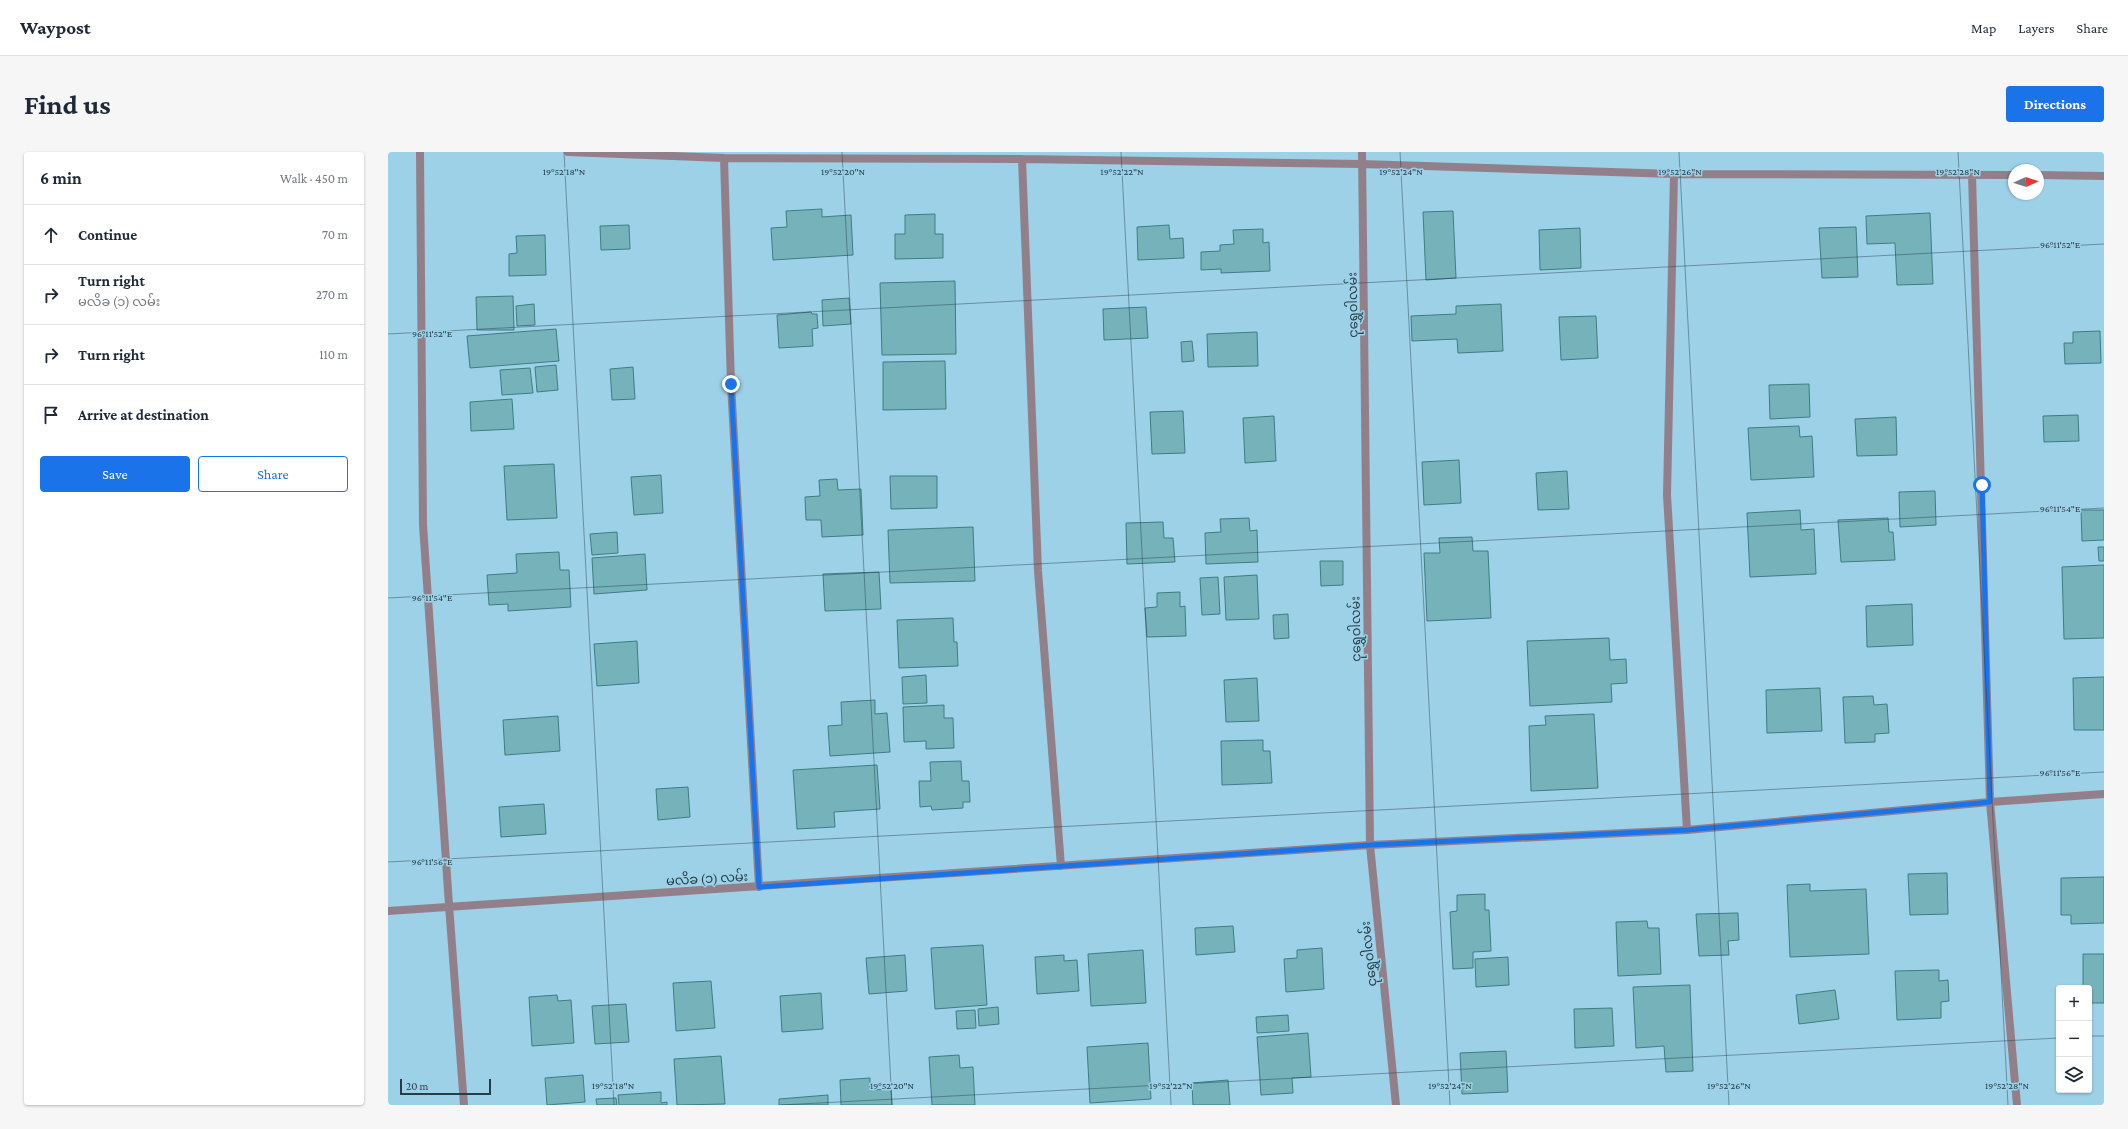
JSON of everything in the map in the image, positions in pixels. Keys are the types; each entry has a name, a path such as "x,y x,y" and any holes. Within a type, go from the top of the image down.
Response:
{"street":[{"path":"420,152 423,525 464,1105"},
{"path":"568,152 724,158 1022,159 1362,164 1674,174 2008,175"},
{"name":"ငုရွှေဝါလမ်း","path":"1362,152 1370,845 1396,1105"},
{"path":"724,158 731,384 759,887"},
{"path":"1022,159 1038,571 1062,866"},
{"path":"1674,174 1667,495 1687,830"},
{"path":"1972,175 1990,802 2017,1105"},
{"path":"2044,175 2104,176"},
{"name":"မလိခ (၁) လမ်း","path":"388,911 449,905 759,887 1370,845 1687,830 1990,802 2104,794"}],"building":[{"path":"822,209 822,217 851,215 853,255 773,260 771,228 787,227 786,211"},
{"path":"1453,211 1456,278 1426,280 1423,212"},
{"path":"1930,213 1933,284 1897,285 1895,243 1867,244 1866,216"},
{"path":"935,214 935,234 943,234 943,258 895,259 895,234 905,234 905,215"},
{"path":"629,225 630,249 601,250 600,226"},
{"path":"1169,225 1170,239 1183,238 1184,258 1138,260 1137,227"},
{"path":"1856,227 1858,277 1822,278 1819,228"},
{"path":"1580,228 1581,268 1540,270 1539,230"},
{"path":"1263,229 1263,243 1269,242 1270,271 1221,273 1221,269 1201,270 1201,252 1220,251 1220,245 1234,244 1233,230"},
{"path":"545,235 546,275 509,276 509,254 517,253 516,236"},
{"path":"955,281 956,354 882,355 880,283"},
{"path":"513,296 514,330 477,330 476,297"},
{"path":"849,298 851,324 823,326 822,300"},
{"path":"534,304 535,325 517,326 516,306"},
{"path":"1501,304 1503,351 1458,353 1457,339 1412,341 1411,316 1456,314 1456,306"},
{"path":"1146,307 1148,338 1104,340 1103,309"},
{"path":"811,312 812,314 817,314 818,328 812,329 813,346 779,348 777,315"},
{"path":"1596,316 1598,358 1561,360 1559,317"},
{"path":"556,329 559,361 470,368 467,336"},
{"path":"2100,331 2101,363 2065,364 2064,343 2073,343 2073,332"},
{"path":"1257,332 1258,366 1208,367 1207,334"},
{"path":"1192,341 1194,361 1182,362 1181,342"},
{"path":"945,361 946,409 883,410 883,362"},
{"path":"556,365 558,390 537,392 535,367"},
{"path":"633,367 635,399 612,400 610,369"},
{"path":"530,368 533,393 502,395 500,370"},
{"path":"1809,384 1810,417 1770,419 1769,385"},
{"path":"512,399 514,429 471,431 470,402"},
{"path":"1183,411 1185,453 1152,454 1150,412"},
{"path":"2078,415 2079,441 2044,442 2043,416"},
{"path":"1274,416 1276,461 1245,463 1243,418"},
{"path":"1896,417 1897,455 1857,456 1855,419"},
{"path":"1799,426 1800,437 1812,436 1814,477 1751,480 1748,428"},
{"path":"1459,460 1461,503 1424,505 1422,462"},
{"path":"554,464 557,518 507,520 504,466"},
{"path":"1567,471 1569,509 1538,510 1536,473"},
{"path":"661,475 663,513 634,515 631,477"},
{"path":"890,476 937,476 937,508 891,509"},
{"path":"837,479 838,490 861,489 863,535 822,537 821,520 806,520 805,497 820,496 819,480"},
{"path":"1935,491 1936,525 1900,527 1899,492"},
{"path":"1800,510 1801,530 1814,529 1816,574 1750,577 1747,513"},
{"path":"2081,510 2104,510 2104,540 2082,541"},
{"path":"1249,518 1250,531 1257,530 1258,562 1206,564 1205,533 1221,532 1220,519"},
{"path":"1888,518 1889,532 1893,532 1895,560 1841,562 1838,520"},
{"path":"1163,522 1164,538 1173,538 1175,562 1127,564 1126,523"},
{"path":"973,527 975,581 890,583 888,530"},
{"path":"617,532 618,553 592,555 590,534"},
{"path":"1472,537 1473,551 1488,551 1491,618 1427,621 1424,553 1440,553 1439,538"},
{"path":"2098,547 2104,547 2104,561 2099,561"},
{"path":"559,552 560,570 569,570 571,607 508,611 508,604 489,605 487,575 517,573 516,554"},
{"path":"645,554 647,590 594,594 592,558"},
{"path":"1320,561 1343,561 1343,585 1321,586"},
{"path":"2104,565 2104,638 2064,639 2062,567"},
{"path":"879,572 881,609 825,611 823,574"},
{"path":"1257,575 1259,619 1226,620 1224,577"},
{"path":"1218,577 1220,614 1202,615 1200,578"},
{"path":"1180,592 1180,607 1185,606 1186,636 1147,637 1145,608 1157,607 1157,593"},
{"path":"1912,604 1913,645 1867,647 1866,606"},
{"path":"1288,614 1289,638 1274,639 1273,615"},
{"path":"953,618 954,642 957,642 958,666 899,668 897,620"},
{"path":"1609,638 1610,660 1626,659 1627,683 1611,684 1612,702 1530,706 1527,641"},
{"path":"637,641 639,683 597,686 594,644"},
{"path":"926,675 927,703 903,704 902,677"},
{"path":"2104,677 2104,730 2074,730 2073,678"},
{"path":"1257,678 1259,721 1226,722 1224,680"},
{"path":"1820,688 1822,731 1767,733 1766,690"},
{"path":"1873,696 1874,705 1887,704 1889,733 1875,734 1875,742 1845,743 1843,697"},
{"path":"875,700 875,714 887,713 890,752 830,756 828,726 842,725 841,702"},
{"path":"944,705 944,718 953,718 954,748 926,749 926,741 904,742 903,707"},
{"path":"1594,714 1598,788 1531,791 1529,726 1546,725 1545,716"},
{"path":"558,716 560,751 505,755 503,720"},
{"path":"1263,740 1263,751 1270,751 1272,783 1222,785 1221,741"},
{"path":"961,761 962,781 969,781 970,802 963,802 963,808 932,810 931,806 920,807 919,781 931,781 930,762"},
{"path":"877,765 880,809 834,812 835,827 797,829 793,770"},
{"path":"688,787 690,817 658,820 656,789"},
{"path":"544,804 546,834 501,837 499,807"},
{"path":"1947,873 1948,914 1910,915 1908,874"},
{"path":"2104,877 2104,923 2071,924 2071,915 2061,915 2061,878"},
{"path":"1810,884 1810,891 1866,889 1869,954 1790,957 1787,885"},
{"path":"1485,894 1485,910 1489,910 1491,951 1473,952 1473,968 1453,969 1450,912 1457,911 1457,895"},
{"path":"1738,913 1739,940 1728,941 1729,955 1699,956 1696,914"},
{"path":"1647,921 1648,928 1659,928 1661,974 1618,976 1616,922"},
{"path":"1233,926 1235,952 1196,955 1195,928"},
{"path":"983,945 987,1005 935,1009 931,948"},
{"path":"1322,948 1324,989 1286,992 1284,959 1297,958 1297,950"},
{"path":"1143,950 1146,1003 1091,1006 1088,954"},
{"path":"2083,954 2104,954 2104,1003 2092,1003 2092,985 2083,985"},
{"path":"905,955 907,991 869,994 866,958"},
{"path":"1064,955 1064,961 1077,960 1079,991 1037,994 1035,957"},
{"path":"1508,957 1509,985 1476,987 1475,959"},
{"path":"1939,970 1939,981 1948,980 1949,1001 1941,1002 1941,1018 1897,1020 1895,971"},
{"path":"711,981 715,1028 676,1031 673,983"},
{"path":"1690,985 1693,1071 1666,1072 1664,1046 1636,1048 1633,987"},
{"path":"1835,990 1839,1019 1799,1024 1796,995"},
{"path":"821,993 823,1029 782,1032 780,996"},
{"path":"557,995 558,1001 571,1000 574,1043 532,1046 529,997"},
{"path":"626,1004 629,1042 595,1044 592,1006"},
{"path":"998,1007 999,1024 979,1026 978,1009"},
{"path":"1612,1008 1614,1046 1575,1048 1574,1009"},
{"path":"975,1010 976,1028 957,1029 956,1011"},
{"path":"1288,1015 1289,1031 1257,1033 1256,1017"},
{"path":"1308,1033 1311,1077 1292,1078 1293,1093 1261,1095 1257,1037"},
{"path":"1148,1043 1151,1099 1090,1103 1087,1047"},
{"path":"1506,1051 1508,1092 1462,1094 1460,1053"},
{"path":"959,1055 960,1068 973,1067 975,1105 932,1105 929,1057"},
{"path":"721,1056 725,1104 677,1105 674,1059"},
{"path":"583,1075 585,1102 547,1105 545,1078"},
{"path":"870,1078 870,1090 891,1089 892,1105 841,1105 840,1080"},
{"path":"1228,1080 1230,1105 1193,1105 1192,1083"},
{"path":"661,1092 661,1103 667,1102 667,1105 619,1105 618,1095"},
{"path":"828,1095 828,1105 779,1105 779,1099"},
{"path":"616,1098 617,1105 597,1105 596,1099"}],"route":[{"path":"731,384 759,887 1370,845 1687,830 1990,802 1982,485"}]}
